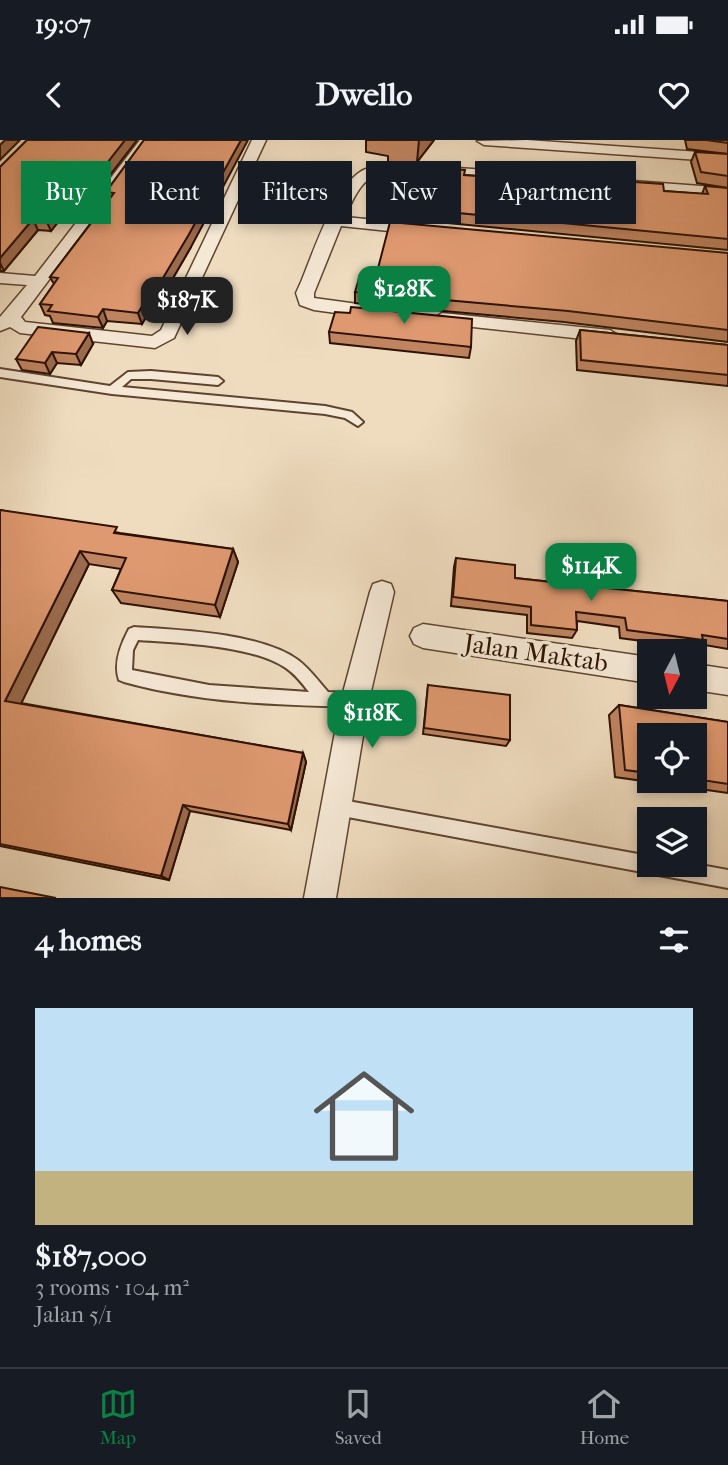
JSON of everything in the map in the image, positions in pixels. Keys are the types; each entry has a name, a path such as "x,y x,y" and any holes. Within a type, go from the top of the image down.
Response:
{"street":[{"path":"147,140 40,281 6,321 20,327 155,342 168,334 259,140"},
{"path":"483,154 505,161"},
{"path":"352,185 380,170 483,154 728,158"},
{"path":"636,185 728,192"},
{"path":"352,222 431,230"},
{"path":"336,224 305,293 306,300 314,305 396,315"},
{"path":"0,278 40,281"},
{"path":"424,317 631,339"},
{"path":"320,898 355,700 382,592"},
{"name":"Jalan Maktab","path":"423,636 637,668"},
{"path":"707,679 728,682"}],"lane":[{"path":"0,373 113,390 325,410 348,415 358,422"},
{"path":"113,390 128,376 151,374 218,381"},
{"path":"325,699 291,663 263,653 188,637 134,633 126,649 124,675 144,681 263,699 355,700"},
{"path":"337,807 728,879"}],"building":[{"path":"27,140 125,140 109,161 21,161 21,224 29,224 0,258 0,167"},
{"path":"144,140 241,140 224,171 224,161 129,161"},
{"path":"706,140 728,140 728,143"},
{"path":"695,152 728,154 728,176 701,172"},
{"path":"125,166 125,224 195,224 154,293 150,293 138,313 103,309 98,317 48,311 52,305 40,304 58,278 50,277 90,224 111,224 111,197 114,193 111,193 111,185"},
{"path":"461,170 465,170 464,175 475,176 475,215 461,213"},
{"path":"636,182 663,184 664,191 708,194 705,186 728,188 728,239 572,224 636,224"},
{"path":"389,224 728,253 728,330 568,311 355,292 360,275 376,276"},
{"path":"351,307 472,319 471,347 329,332 335,312 350,313"},
{"path":"38,327 89,333 76,354 52,352 45,363 16,359"},
{"path":"580,330 728,345 728,375 581,360"},
{"path":"0,510 117,527 114,533 233,549 215,605 112,590 126,558 80,551 5,701 303,753 288,824 183,805 161,876 0,844"},
{"path":"456,558 515,565 515,578 728,601 728,639 702,635 703,639 695,639 627,630 625,618 576,612 577,630 531,625 531,607 453,597"},
{"path":"428,685 510,695 510,740 424,728"},
{"path":"619,705 728,722 728,784 707,781 707,723 637,723 637,772 625,770"},
{"path":"0,887 56,898 0,898"}]}
